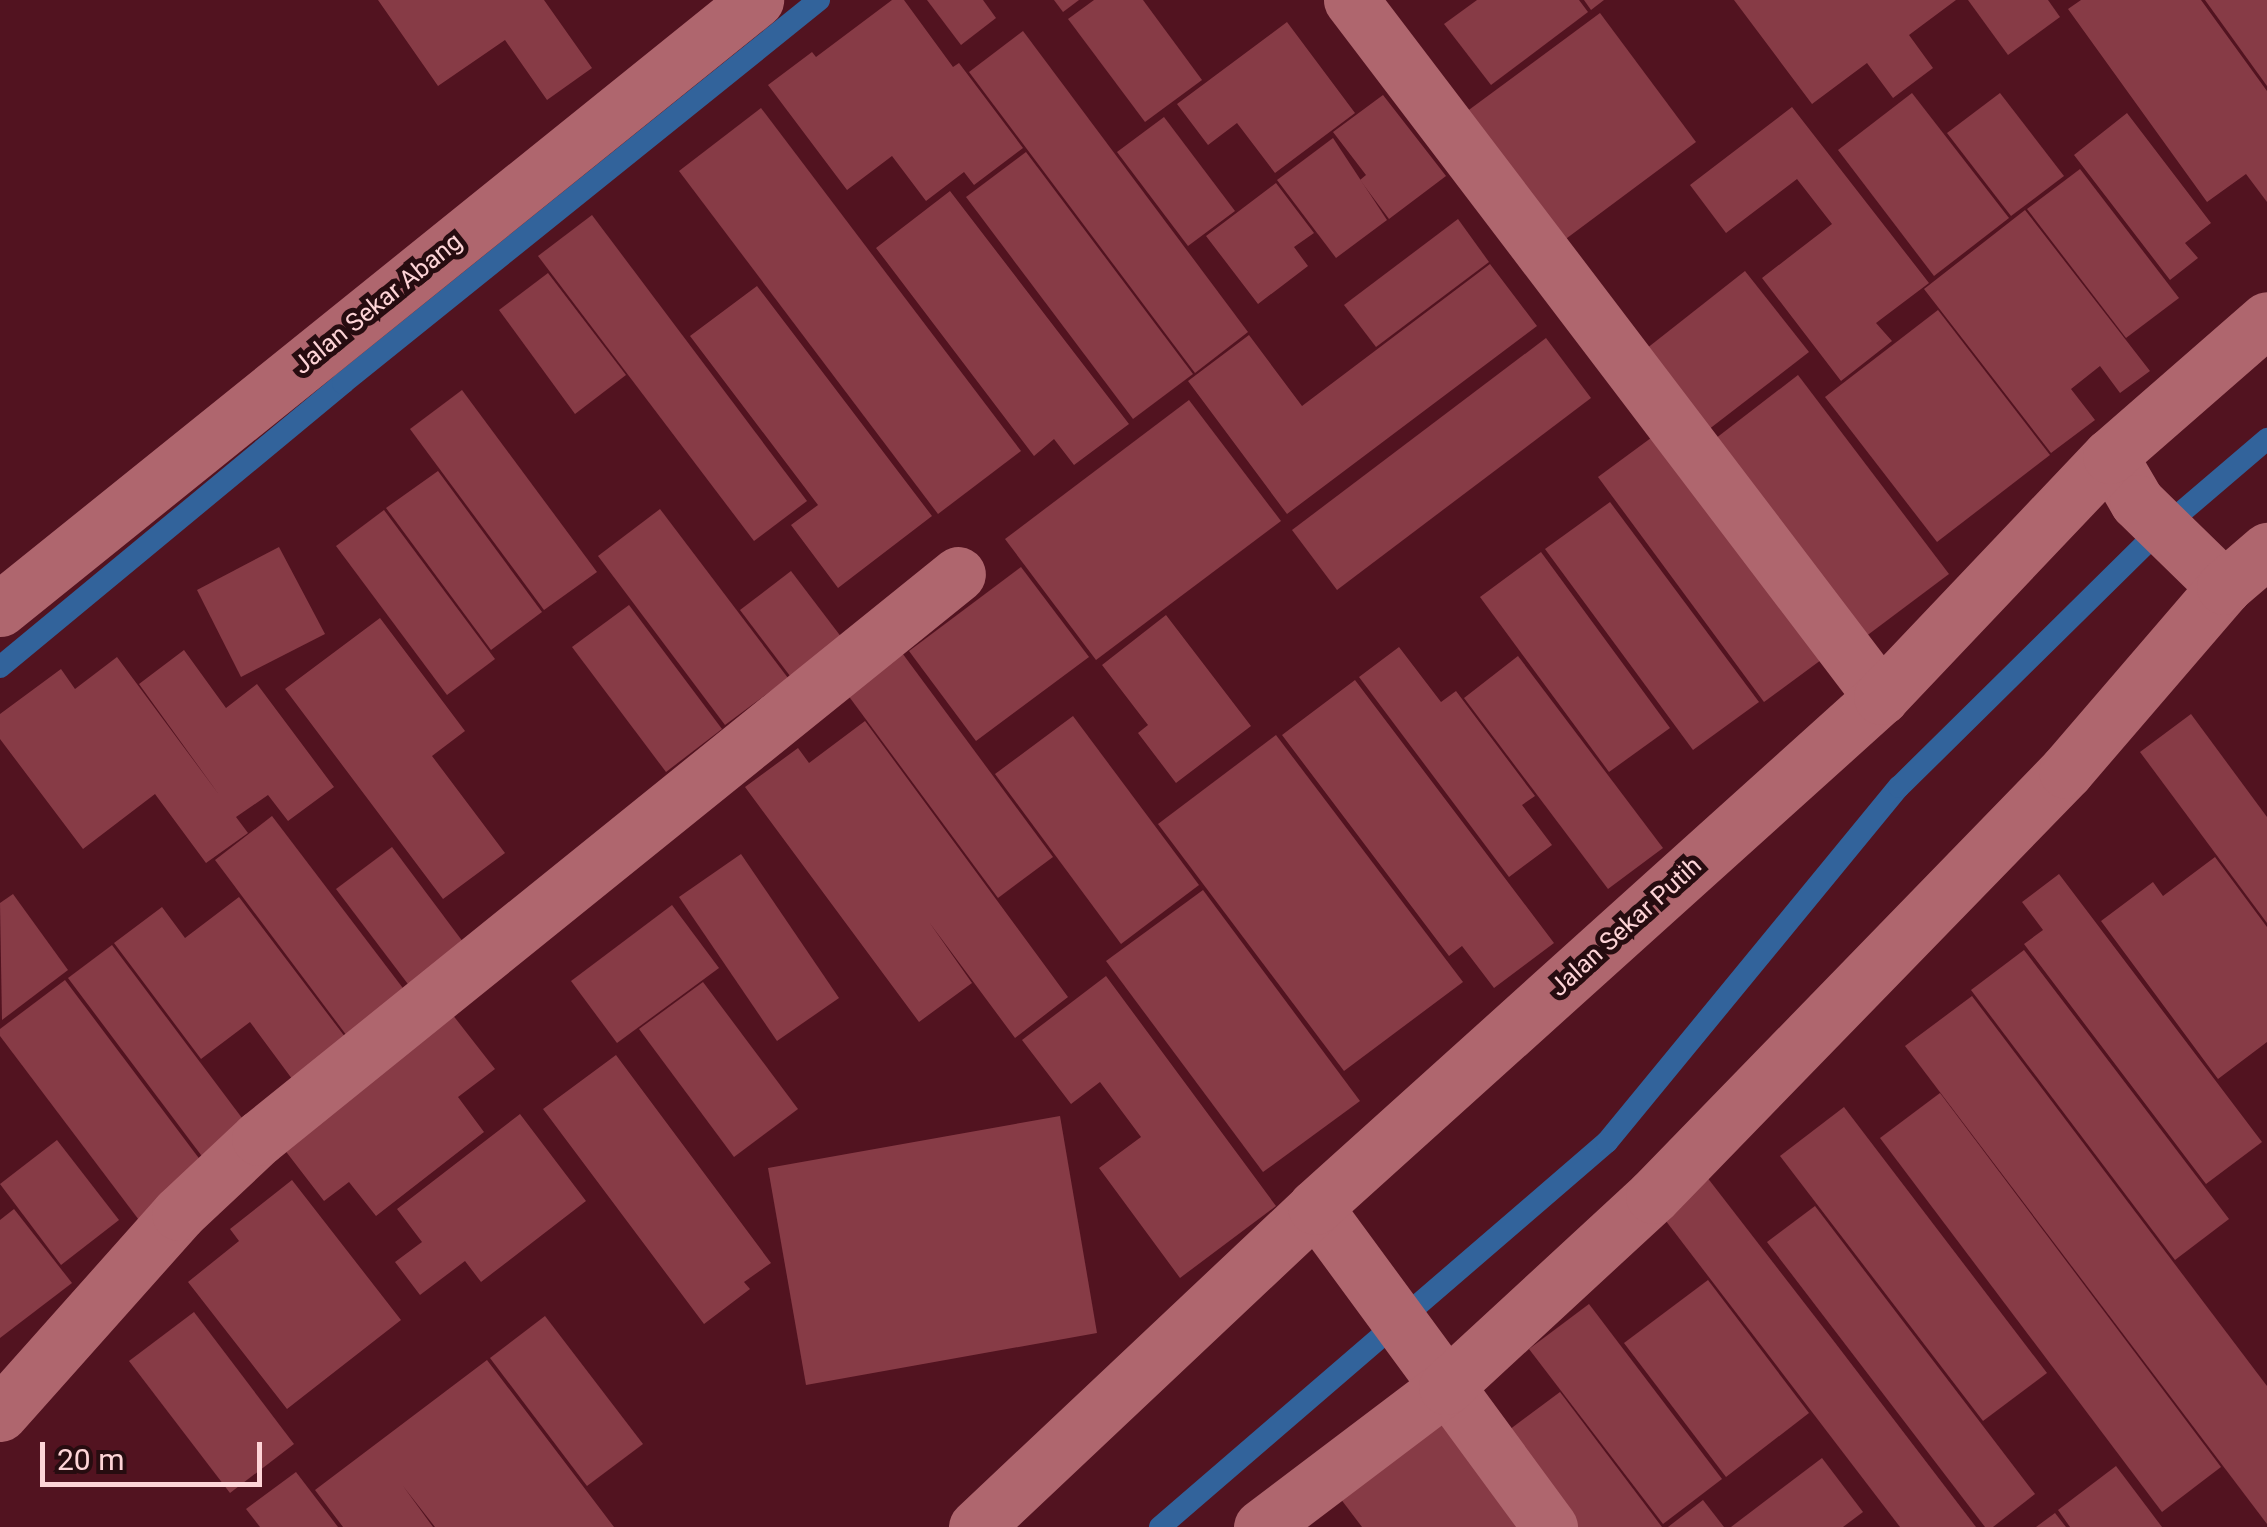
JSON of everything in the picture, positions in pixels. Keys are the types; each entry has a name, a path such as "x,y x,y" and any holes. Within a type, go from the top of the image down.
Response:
{"street":[{"name":"Jalan Sekar Abang","path":"0,609 756,0"},
{"path":"1352,0 1882,697"},
{"name":"Jalan Sekar Putih","path":"976,1527 1315,1207 2123,479 2267,319"},
{"path":"2123,479 2207,572"},
{"path":"1260,1527 1653,1196 2066,772 2207,572 2267,550"},
{"path":"0,1414 180,1213 259,1138 958,574"},
{"path":"1315,1207 1550,1527"}],"building":[{"path":"378,0 544,0 592,68 547,100 505,40 438,86"},
{"path":"892,0 904,0 953,67 959,63 1023,148 974,185 964,172 926,201 892,156 847,190 768,85 812,52 816,57"},
{"path":"927,0 983,0 996,18 961,45"},
{"path":"1054,0 1079,0 1063,12"},
{"path":"1094,0 1143,0 1202,80 1145,122 1068,19"},
{"path":"1477,0 1579,0 1588,12 1491,85 1444,24"},
{"path":"1584,0 1604,0 1591,10"},
{"path":"1734,0 1956,0 1909,35 1933,68 1893,98 1867,63 1812,104"},
{"path":"1968,0 2048,0 2060,17 2008,55"},
{"path":"2081,0 2201,0 2267,91 2267,202 2246,174 2207,202 2068,9"},
{"path":"2205,0 2267,0 2267,86"},
{"path":"1600,13 1696,142 1559,244 1462,115"},
{"path":"1287,22 1355,113 1275,173 1237,123 1208,145 1177,104"},
{"path":"1023,31 1248,332 1195,373 969,72"},
{"path":"1912,93 2009,218 1934,276 1838,150"},
{"path":"2000,93 2064,176 2011,216 1947,133"},
{"path":"1383,95 1446,176 1389,219 1360,180 1366,175 1333,132"},
{"path":"1792,107 1929,283 1876,323 1892,341 1841,381 1762,278 1832,224 1797,179 1726,233 1690,185"},
{"path":"761,108 1021,451 938,514 679,171"},
{"path":"2127,113 2211,223 2185,243 2198,258 2170,280 2074,155"},
{"path":"1164,117 1235,211 1188,246 1117,152"},
{"path":"1333,138 1387,220 1336,258 1277,180"},
{"path":"1026,152 1193,374 1133,419 966,197"},
{"path":"2080,169 2179,298 2126,338 2027,209"},
{"path":"1276,183 1314,233 1294,247 1308,266 1258,304 1206,236"},
{"path":"950,191 1129,424 1074,465 1054,439 1034,456 876,248"},
{"path":"2025,210 2150,371 2120,393 2100,366 2071,389 2095,420 2051,453 1924,289"},
{"path":"592,215 807,501 754,541 538,256"},
{"path":"1458,219 1489,262 1376,347 1344,305"},
{"path":"1490,264 1537,326 1287,514 1188,381 1249,335 1302,406"},
{"path":"1745,271 1809,352 1695,440 1632,360"},
{"path":"548,273 626,375 575,414 499,310"},
{"path":"757,286 932,516 838,588 791,525 818,505 690,336"},
{"path":"1938,310 2050,455 1937,542 1825,397"},
{"path":"1546,338 1591,398 1337,590 1292,530"},
{"path":"1798,375 1949,574 1861,640 1711,442"},
{"path":"462,390 597,572 544,610 410,429"},
{"path":"1189,400 1281,521 1096,660 1005,539"},
{"path":"1655,435 1821,660 1764,702 1598,477"},
{"path":"438,471 542,612 491,650 386,508"},
{"path":"1610,502 1759,702 1693,750 1545,549"},
{"path":"660,509 788,678 725,725 598,556"},
{"path":"384,510 495,659 447,695 336,546"},
{"path":"279,547 325,634 241,677 197,590"},
{"path":"1541,552 1670,728 1609,772 1480,597"},
{"path":"1021,567 1089,657 976,741 909,651"},
{"path":"791,571 842,638 790,676 740,610"},
{"path":"629,605 722,729 666,772 572,647"},
{"path":"1166,615 1251,726 1176,783 1138,733 1148,725 1102,665"},
{"path":"380,618 465,731 432,756 505,853 443,899 285,689"},
{"path":"894,642 1053,857 998,898 839,683"},
{"path":"1399,647 1441,702 1456,691 1535,796 1522,805 1552,845 1509,877 1359,677"},
{"path":"184,650 226,708 257,684 334,787 288,821 268,795 236,817 248,833 206,863 155,794 83,849 0,739 0,714 61,669 75,689 117,657 220,796 139,684"},
{"path":"1518,656 1663,848 1608,889 1464,698"},
{"path":"1355,680 1554,943 1494,988 1462,946 1449,956 1282,735"},
{"path":"2191,714 2267,817 2267,923 2140,752"},
{"path":"1073,716 1199,885 1121,944 995,774"},
{"path":"865,721 1068,997 1015,1038 929,922 972,983 919,1022 745,787 798,748 809,763"},
{"path":"1276,735 1463,982 1344,1071 1158,824"},
{"path":"272,816 415,1004 356,1048 215,860"},
{"path":"392,847 475,958 420,1000 336,889"},
{"path":"741,854 839,998 777,1041 679,897"},
{"path":"2215,857 2267,927 2267,1042 2218,1079 2101,921 2153,882 2163,896"},
{"path":"2059,874 2262,1142 2206,1184 2024,944 2043,930 2022,902"},
{"path":"1203,890 1360,1101 1263,1172 1106,961"},
{"path":"13,894 68,970 2,1020 0,903"},
{"path":"239,897 355,1050 301,1091 250,1022 201,1059 114,943 162,907 185,938"},
{"path":"672,905 719,968 617,1043 571,981"},
{"path":"112,945 251,1130 207,1163 68,978"},
{"path":"2024,950 2229,1219 2175,1260 1971,990"},
{"path":"1106,976 1276,1206 1180,1278 1099,1168 1141,1137 1100,1082 1071,1104 1022,1040"},
{"path":"65,980 210,1173 142,1224 0,1036 0,1029"},
{"path":"703,982 798,1109 734,1157 639,1029"},
{"path":"1972,996 2267,1386 2267,1524 1905,1046"},
{"path":"445,1005 495,1069 458,1097 484,1132 376,1216 349,1182 324,1201 274,1136"},
{"path":"616,1055 771,1263 744,1282 750,1289 704,1324 543,1109"},
{"path":"1940,1093 2221,1467 2162,1512 1880,1138"},
{"path":"1844,1107 2047,1373 1983,1421 1780,1156"},
{"path":"520,1114 586,1201 481,1282 465,1261 420,1295 395,1262 422,1242 397,1209"},
{"path":"1060,1116 1097,1333 806,1385 768,1168"},
{"path":"57,1140 119,1220 61,1265 0,1184"},
{"path":"1703,1172 1976,1527 1900,1527 1656,1208"},
{"path":"292,1180 401,1320 287,1409 188,1282 239,1241 230,1229"},
{"path":"1815,1206 2035,1494 1993,1527 1985,1527 1767,1242"},
{"path":"14,1209 72,1283 0,1338 0,1220"},
{"path":"1708,1280 1809,1413 1726,1477 1624,1343"},
{"path":"1589,1304 1722,1479 1663,1524 1529,1349"},
{"path":"194,1312 294,1444 230,1493 129,1361"},
{"path":"545,1316 643,1444 587,1486 490,1358"},
{"path":"487,1360 614,1527 435,1527 403,1486 433,1527 343,1527 315,1490"},
{"path":"1560,1392 1662,1527 1564,1527 1497,1439"},
{"path":"1447,1411 1534,1527 1362,1527 1337,1494"},
{"path":"1822,1458 1863,1512 1843,1527 1731,1527"},
{"path":"2116,1466 2162,1527 2070,1527 2058,1510"},
{"path":"296,1472 338,1527 260,1527 246,1509"},
{"path":"1703,1500 1724,1527 1668,1527"},
{"path":"2055,1513 2066,1527 2036,1527"}],"waterway":[{"path":"0,667 343,383 819,0"},
{"path":"1160,1527 1607,1142 1899,787 2157,533 2267,439"}]}
